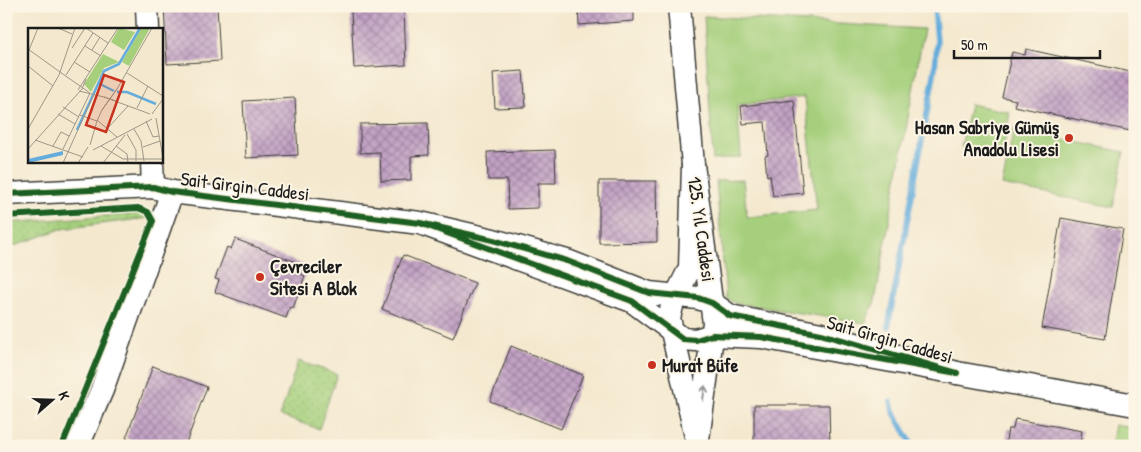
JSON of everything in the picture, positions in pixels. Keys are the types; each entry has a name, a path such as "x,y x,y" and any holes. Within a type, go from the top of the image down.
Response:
{"street":[{"path":"147,6 148,28"},
{"name":"125. Yıl Caddesi","path":"679,6 693,166 714,323 697,443"},
{"path":"78,446 102,390 163,190 152,162"},
{"name":"125. Yıl Caddesi","path":"693,166 690,268 668,318 697,443"},
{"name":"Sait Girgin Caddesi","path":"6,194 163,190 420,223 493,240 567,261 649,293 677,295 712,303 730,316 821,334 957,373"},
{"name":"Sait Girgin Caddesi","path":"420,223 632,301 683,339 696,340 712,335 760,337 957,373"},
{"path":"957,373 1135,405"}],"green space":[{"path":"704,16 924,29 875,301 865,323 735,303 726,298 716,181 743,180 747,217 817,210 805,97 737,105 741,157 713,160"},
{"path":"970,104 1010,112 1002,155 961,147"},
{"path":"1014,129 1124,152 1113,207 1002,185"},
{"path":"145,213 148,218 61,229 6,249 6,223"},
{"path":"298,361 337,374 319,429 280,416"},
{"path":"1115,425 1135,428 1135,446 1111,446"}],"building":[{"path":"164,6 217,6 220,61 167,64"},
{"path":"578,6 634,6 634,21 579,25"},
{"path":"404,8 406,65 354,68 351,11"},
{"path":"1026,49 1135,73 1135,132 1014,106 1016,100 1002,97 1012,52 1025,55"},
{"path":"523,71 526,107 495,108 493,73"},
{"path":"295,98 298,155 246,158 243,101"},
{"path":"794,100 803,193 773,196 770,175 767,176 765,156 768,155 765,122 743,124 741,106"},
{"path":"428,123 429,155 411,156 411,180 381,181 380,152 360,153 360,124"},
{"path":"555,150 556,183 538,183 538,208 508,209 507,180 488,180 487,152"},
{"path":"599,181 656,181 657,242 599,243"},
{"path":"1061,218 1123,229 1105,339 1042,328"},
{"name":"Çevreciler Sitesi A Blok","path":"235,239 304,265 301,274 305,276 293,308 290,307 286,318 215,292 219,280 215,279 227,247 231,249"},
{"path":"403,255 475,283 453,338 382,309"},
{"path":"511,346 583,375 561,429 490,401"},
{"path":"153,366 207,387 185,446 146,446 126,438"},
{"path":"754,405 829,405 830,446 754,446"},
{"path":"1015,419 1082,431 1080,446 1005,446 1008,429 1013,429"}],"waterway":[{"path":"888,327 935,69 937,41 934,6"},
{"path":"891,402 893,411 913,446"}],"cycle path":[{"path":"6,194 153,187 172,192 420,223 493,240 567,261 649,293 698,298 712,303 730,316 821,334 957,373 761,337 712,335 696,340 683,339 632,301 420,223"},
{"path":"6,216 138,208 148,212 153,221 62,446"}],"place":[{"name":"Hasan Sabriye Gümüş Anadolu Lisesi","path":"1069,138"},
{"name":"Çevreciler Sitesi A Blok","path":"260,277"},
{"name":"Murat Büfe","path":"652,365"}]}
